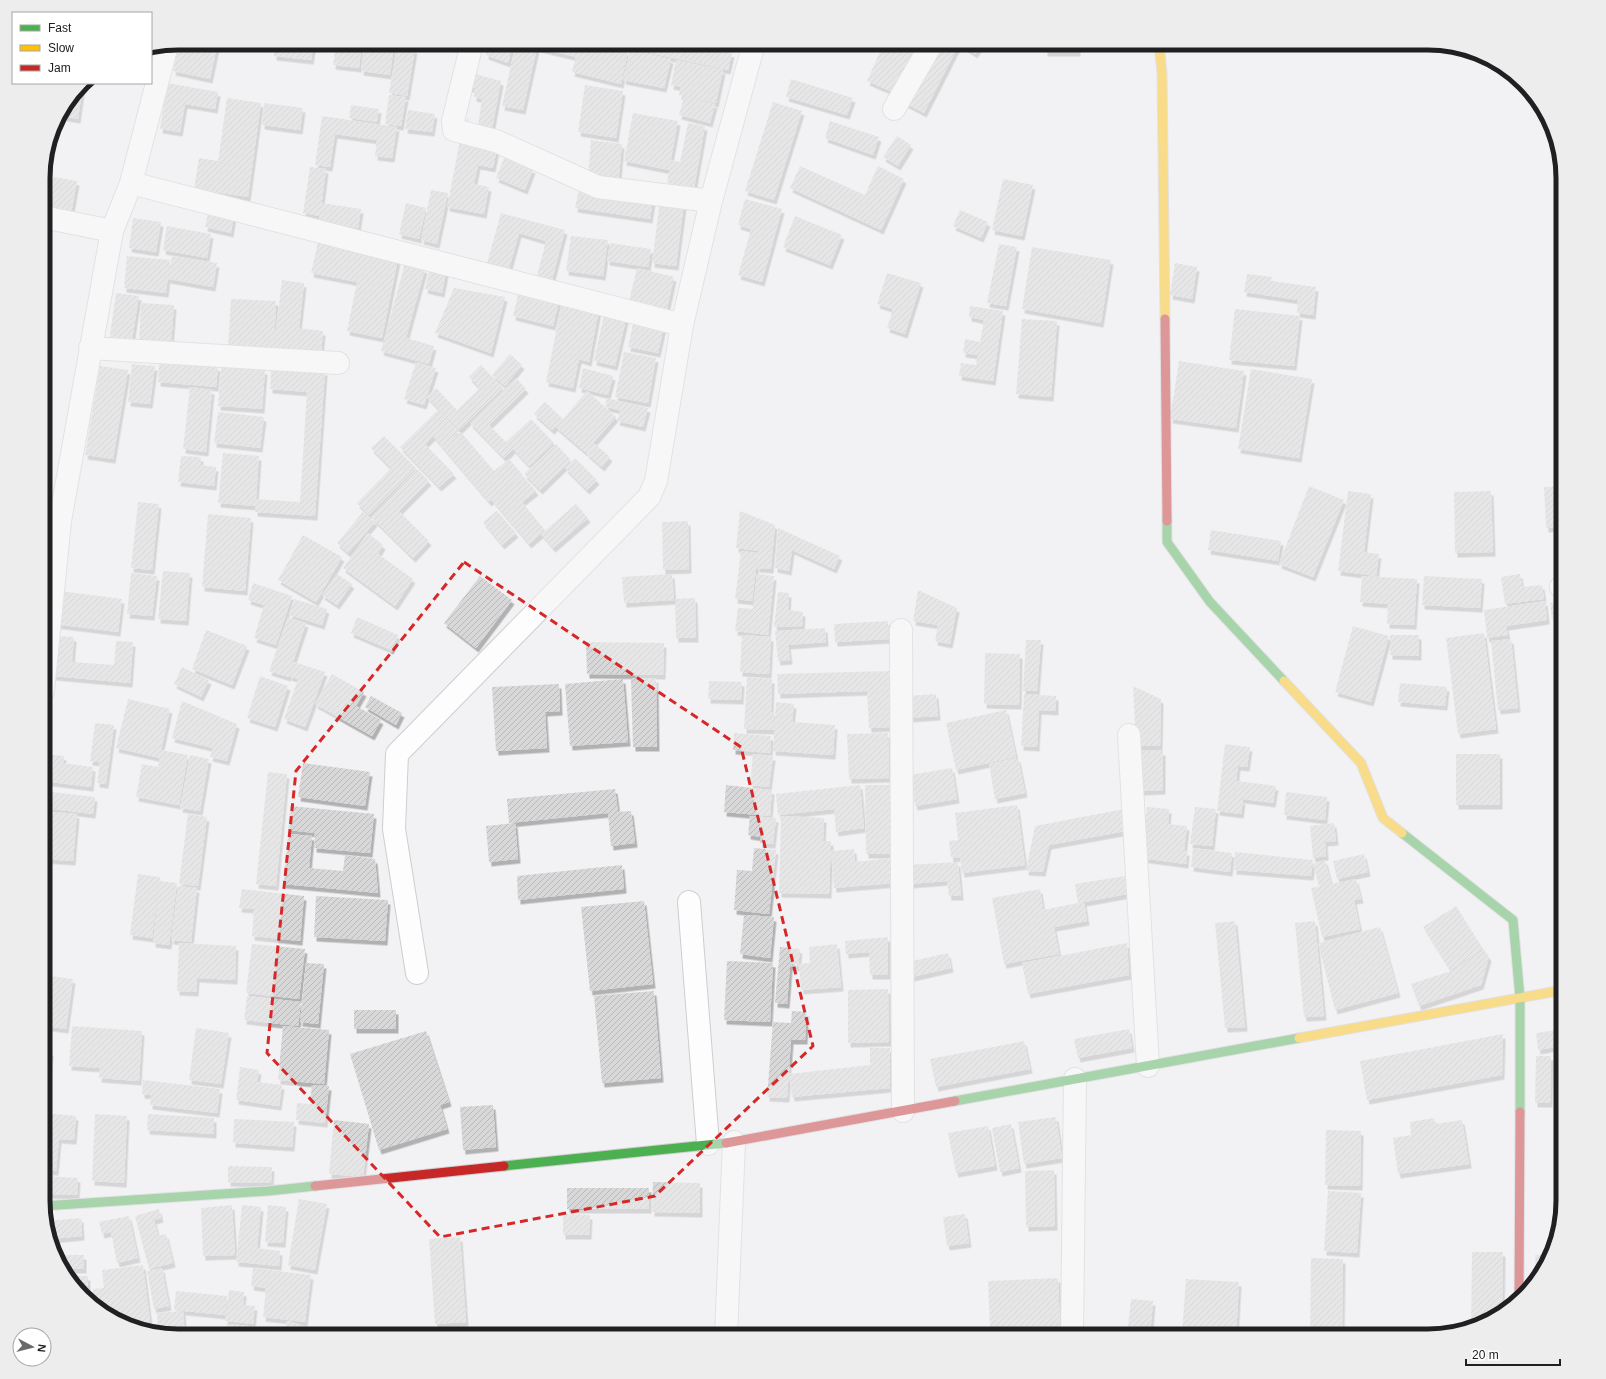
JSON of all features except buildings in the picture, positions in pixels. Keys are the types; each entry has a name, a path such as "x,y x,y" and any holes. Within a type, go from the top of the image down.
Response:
{"street":[{"path":"470,50 453,121 454,130 496,141 598,187 711,201"},
{"path":"417,973 394,829 397,754 649,497 656,481 682,325 711,201 752,50"},
{"path":"894,109 928,50"},
{"path":"1160,50 1162,73 1167,542 1210,602 1360,762 1383,818 1513,920 1520,998 1519,1290"},
{"path":"50,621 60,521 112,231 131,183 165,51"},
{"path":"131,183 682,325"},
{"path":"50,218 112,231"},
{"path":"90,348 338,363"},
{"path":"901,630 903,1111"},
{"path":"1130,735 1148,1066"},
{"path":"689,902 708,1144"},
{"path":"50,1206 268,1191 734,1142 1556,991"},
{"path":"1072,1329 1075,1079"},
{"path":"726,1329 734,1142"}],"highlighted area":[{"path":"464,562 741,747 813,1046 655,1196 440,1237 267,1053 296,771"}],"traffic: fast":[{"path":"1167,521 1167,542 1210,602 1284,681"},
{"path":"1402,833 1513,920 1520,998 1520,1112"},
{"path":"955,1101 1299,1038"},
{"path":"504,1166 726,1143"},
{"path":"50,1206 268,1191 315,1186"}],"traffic: slow":[{"path":"1160,50 1162,73 1165,319"},
{"path":"1284,681 1361,763 1383,818 1402,833"},
{"path":"1299,1038 1556,991"}],"traffic: jam":[{"path":"1165,319 1167,521"},
{"path":"726,1143 955,1101"},
{"path":"1519,1290 1520,1112"},
{"path":"315,1186 504,1166"}]}
